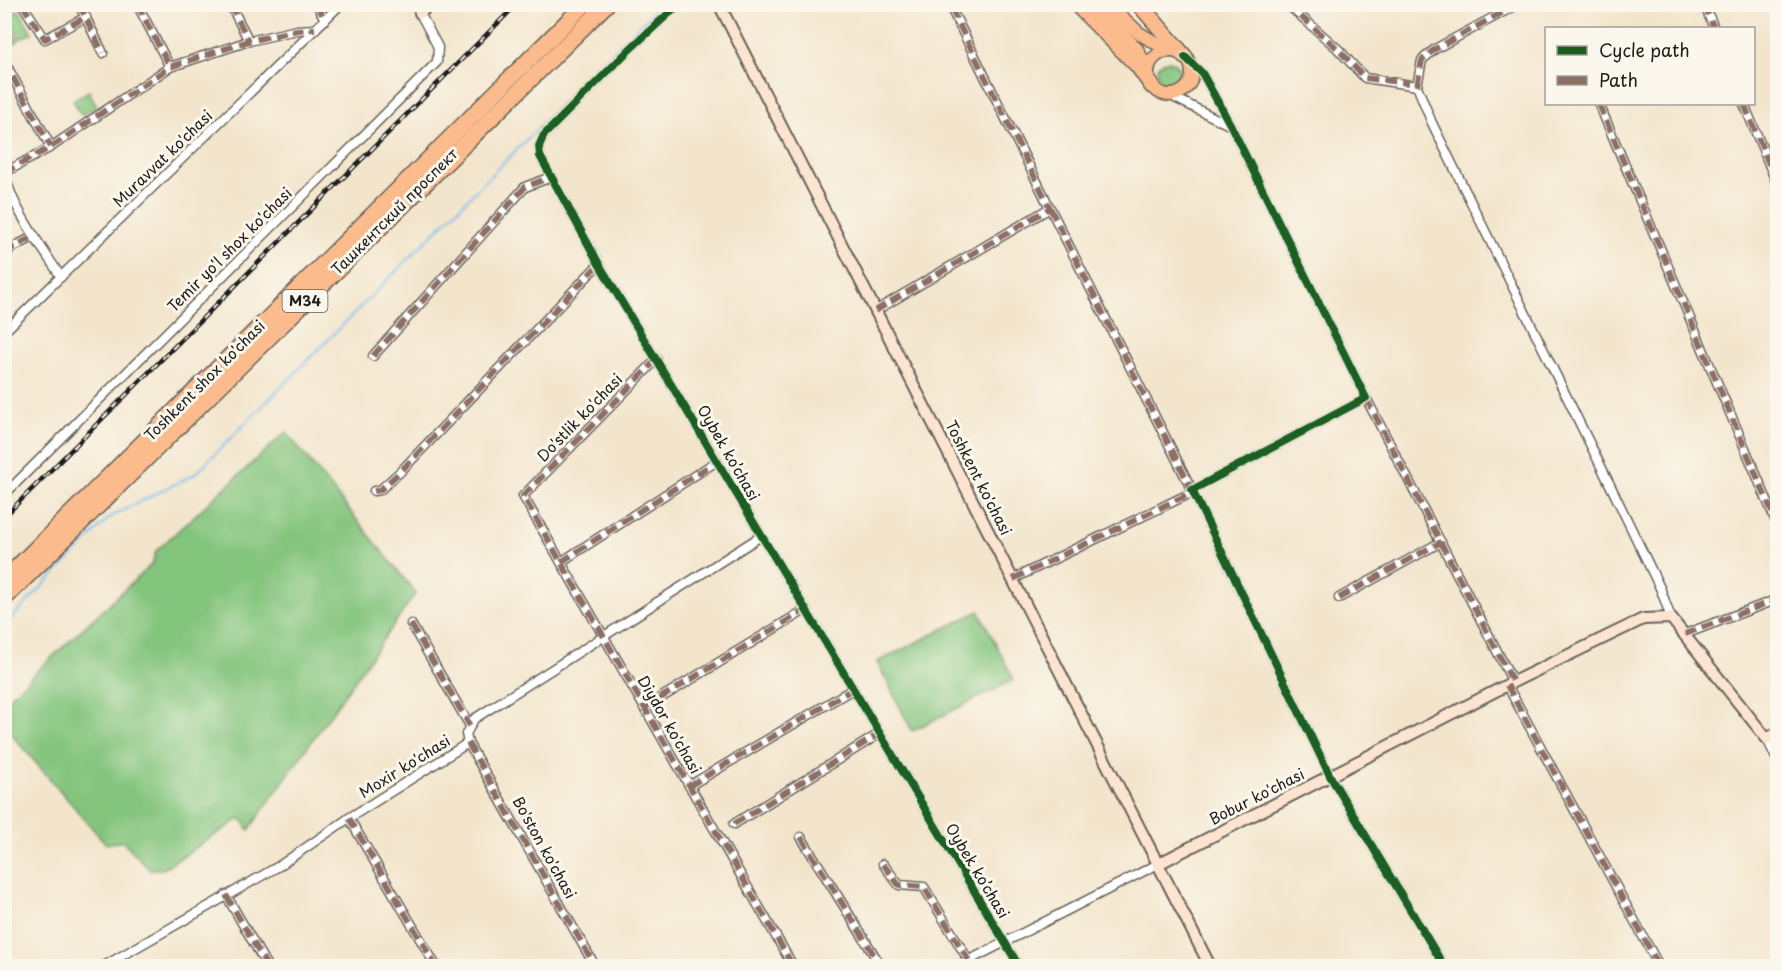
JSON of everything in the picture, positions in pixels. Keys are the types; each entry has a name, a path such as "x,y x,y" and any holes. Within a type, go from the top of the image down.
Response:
{"highway":[{"name":"Toshkent shox ko'chasi","path":"4,580 585,4"},
{"name":"Ташкентский проспект","path":"4,599 608,4"},
{"path":"1076,4 1138,66 1152,86"},
{"path":"1139,4 1185,57"}],"main road":[{"path":"1094,4 1137,49 1148,70 1152,86 1161,94 1181,92 1190,82 1191,69 1185,57 1169,51 1139,33 1108,4"},
{"path":"1148,70 1153,58 1169,51"}],"street":[{"path":"22,4 45,39 86,17"},
{"path":"79,4 103,53"},
{"path":"137,4 170,67"},
{"path":"230,4 249,41"},
{"path":"317,4 325,20"},
{"name":"Muravvat ko'chasi","path":"4,332 341,4"},
{"path":"418,9 429,4"},
{"name":"Oybek ko’chasi","path":"679,4 630,49 544,135 539,146 540,156 599,264 1018,966"},
{"name":"Toshkent ko'chasi","path":"719,4 1210,966"},
{"path":"949,4 1192,491 1330,776 1444,966"},
{"path":"1287,4 1338,48 1365,78 1417,86"},
{"path":"1518,4 1436,49 1422,60 1417,86 1437,133 1661,590 1671,618 1767,739 1778,762"},
{"path":"1704,4 1713,27"},
{"name":"Temir yo'l shox ko'chasi","path":"4,495 437,62 438,47 418,9"},
{"path":"5,173 51,147 170,67 249,41 297,30 315,29"},
{"path":"1185,57 1202,73 1231,126 1510,683 1659,966"},
{"path":"4,61 51,147"},
{"path":"1169,95 1231,126"},
{"path":"1599,105 1778,526"},
{"path":"1744,105 1778,186"},
{"path":"4,165 9,187 35,236 62,277"},
{"path":"373,356 525,187 551,177"},
{"path":"876,311 1050,208"},
{"path":"4,252 35,236"},
{"path":"374,491 380,490 400,471 599,264"},
{"name":"Do'stlik ko'chasi","path":"522,496 657,359"},
{"path":"1013,579 1192,491 1366,398"},
{"path":"561,562 717,461"},
{"name":"Diydor ko'chasi","path":"522,496 793,966"},
{"path":"470,726 474,719 761,536"},
{"path":"1339,598 1441,542"},
{"path":"1685,634 1778,599"},
{"path":"644,708 806,610"},
{"name":"Bobur ko'chasi","path":"958,966 1510,683 1643,619 1671,618"},
{"path":"411,624 470,726"},
{"path":"689,786 853,689"},
{"name":"Moxir ko'chasi","path":"104,966 279,866 349,818 468,743 466,734 470,726"},
{"path":"1767,739 1778,732"},
{"path":"734,824 879,734"},
{"name":"Bo'ston ko'chasi","path":"468,743 595,966"},
{"path":"349,818 436,966"},
{"path":"801,837 880,966"},
{"path":"883,864 899,885 924,887 969,961"},
{"path":"226,895 267,966"}],"green space":[{"path":"19,10 32,33 20,39 8,16"},
{"path":"4,19 18,41 5,49"},
{"path":"1168,61 1176,64 1179,72 1176,80 1168,83 1160,80 1157,72 1160,64"},
{"path":"89,91 97,107 81,115 73,100"},
{"path":"286,432 416,593 249,830 241,818 163,869 149,869 123,841 106,844 5,727 5,701 152,564 156,551"},
{"path":"979,611 1014,680 912,731 877,662"}],"waterway":[{"path":"4,626 110,517 195,474 661,4"}],"railway":[{"path":"4,517 517,4"}],"marked path":[{"path":"22,4 45,39 86,17"},
{"path":"79,4 103,53"},
{"path":"137,4 170,67"},
{"path":"230,4 249,41"},
{"path":"317,4 325,20"},
{"path":"875,311 1050,208 949,4"},
{"path":"1287,4 1338,49 1365,78 1409,83"},
{"path":"1417,86 1422,60 1435,49 1518,4"},
{"path":"1704,4 1714,27"},
{"path":"4,173 51,147 170,67 249,41 297,30 315,29"},
{"path":"4,61 51,147"},
{"path":"1599,105 1778,526"},
{"path":"1744,105 1778,186"},
{"path":"373,356 525,187 551,177"},
{"path":"1050,208 1192,490"},
{"path":"4,252 35,236"},
{"path":"374,491 380,490 401,471 599,264"},
{"path":"657,359 523,496 793,966"},
{"path":"1366,398 1513,682"},
{"path":"561,562 717,461"},
{"path":"1013,579 1193,492"},
{"path":"1339,598 1441,542"},
{"path":"1685,634 1778,599"},
{"path":"644,708 805,610"},
{"path":"411,624 470,726"},
{"path":"1507,685 1659,966"},
{"path":"689,786 853,689"},
{"path":"734,824 879,734"},
{"path":"468,743 595,966"},
{"path":"349,818 436,966"},
{"path":"801,837 881,966"},
{"path":"883,864 899,885 924,887 969,961"},
{"path":"226,895 267,966"}],"cycle path":[{"path":"679,4 630,49 544,135 539,146 540,156 599,264 1019,966"},
{"path":"1185,57 1202,73 1231,126 1366,398 1192,490 1330,776 1444,966"}]}
